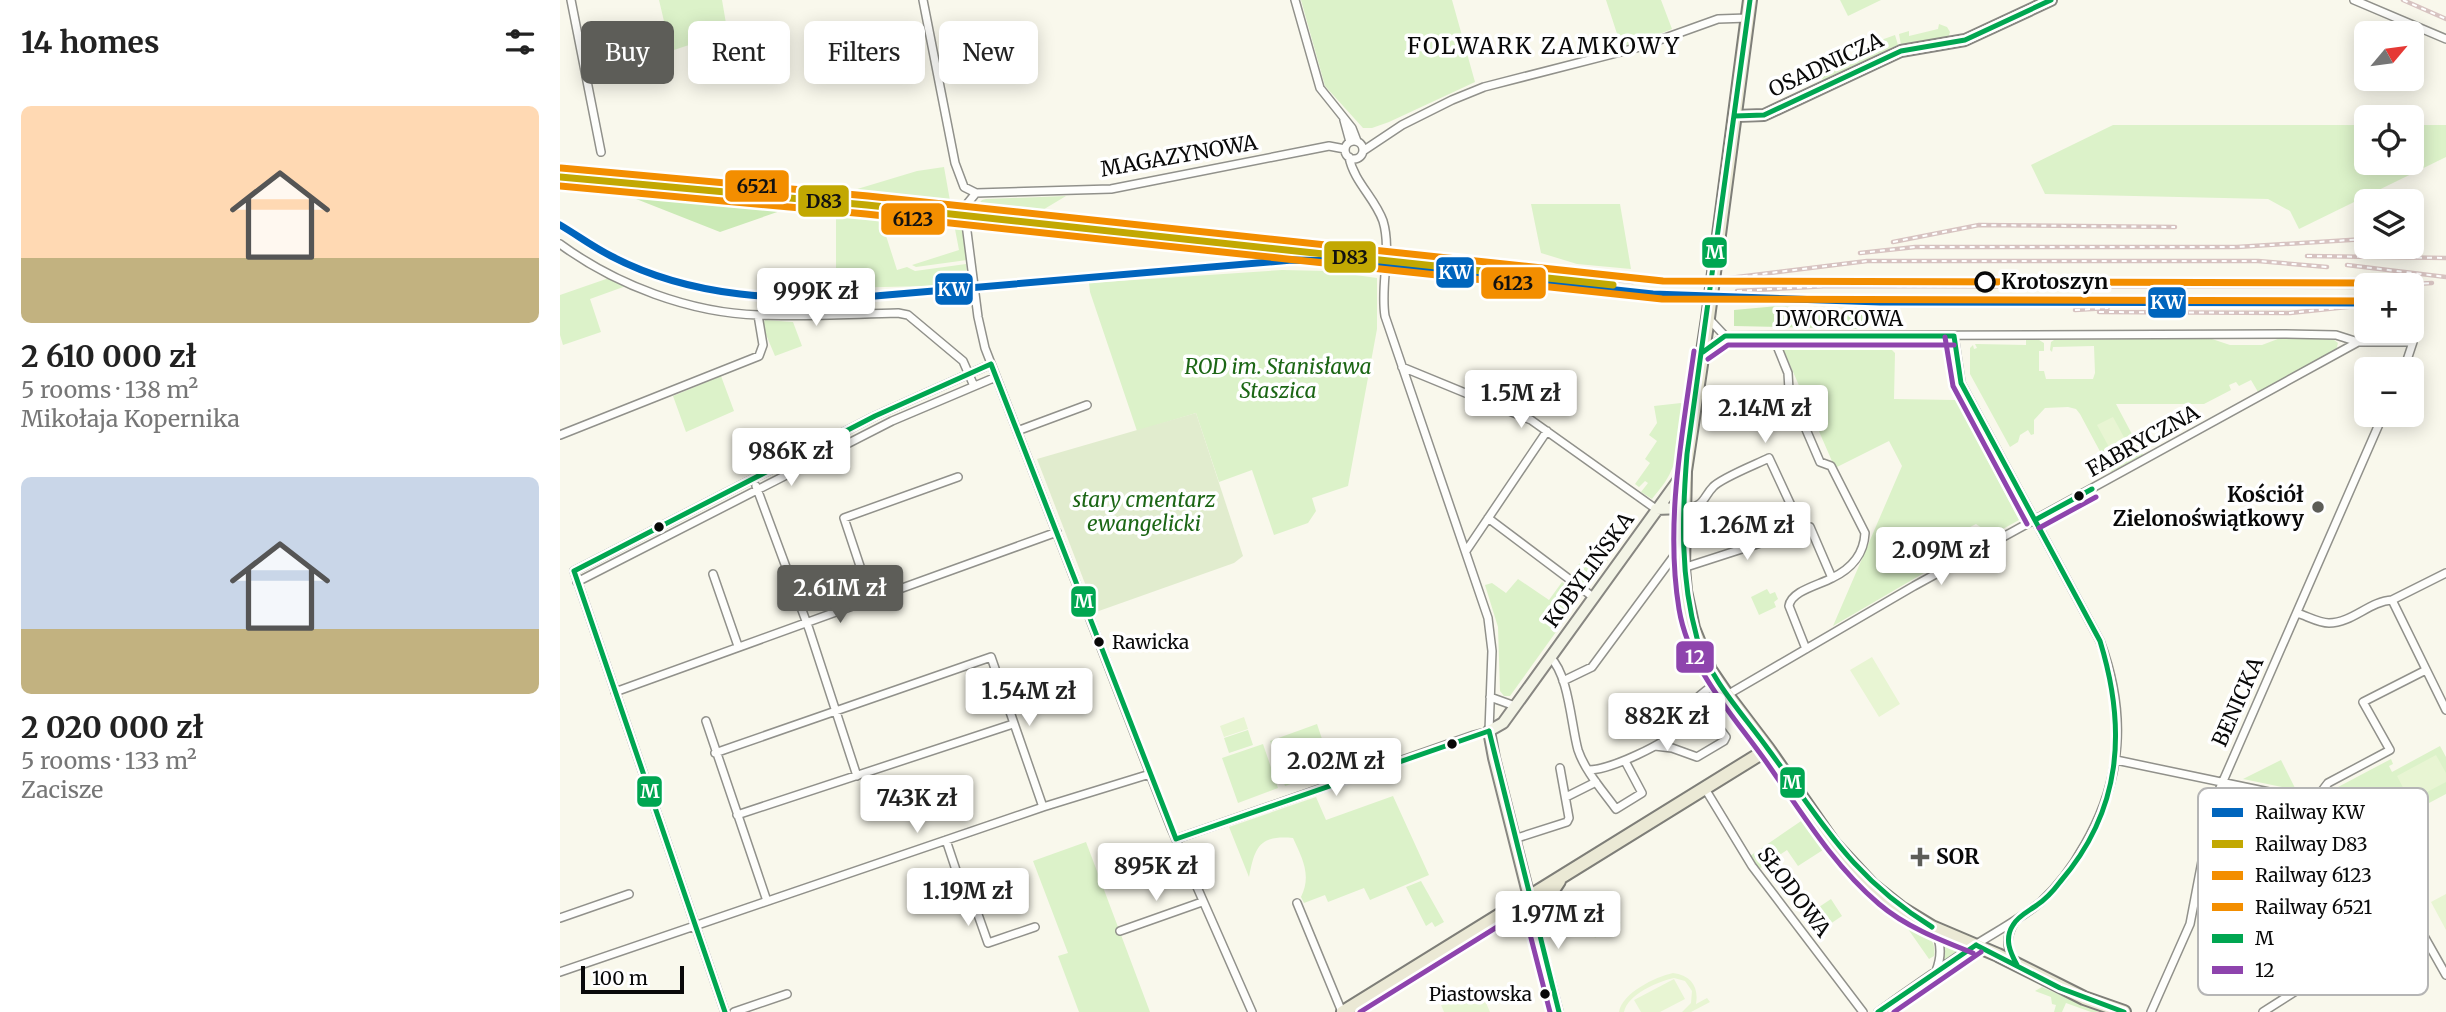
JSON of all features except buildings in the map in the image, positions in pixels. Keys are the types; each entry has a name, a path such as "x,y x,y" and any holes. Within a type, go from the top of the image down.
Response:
{"main road":[{"name":"KOBYLIŃSKA","path":"1685,471 1750,0"},
{"path":"1685,471 1683,568 1689,618 1704,657 1727,695 1842,854 1887,898 1932,928 1976,944 2084,998 2124,1012"},
{"path":"1342,1012 1768,749"},
{"path":"1536,923 1538,913 1563,875"}],"street":[{"path":"571,0 601,152"},
{"path":"923,0 955,163 964,187 976,193 967,204 965,216 978,317 991,364 1176,839 1252,1010"},
{"path":"1295,0 1320,88 1352,128 1355,145 1352,168 1382,220 1386,248 1383,301 1385,316 1492,635 1489,732 1559,1012"},
{"name":"OSADNICZA","path":"1735,116 1764,116 1900,51 1965,40 2051,0"},
{"path":"2354,0 2446,38"},
{"path":"1355,145 1384,135 1483,87 1640,47 1718,19 1748,18"},
{"path":"1353,158 1355,145"},
{"name":"MAGAZYNOWA","path":"976,193 1111,189 1329,146 1355,145"},
{"path":"560,244 608,272 660,295 724,312 758,315 908,315 962,360 974,386"},
{"path":"560,435 759,356 763,345 758,315"},
{"path":"1703,352 1725,336 1708,318"},
{"name":"DWORCOWA","path":"1725,336 2284,334 2336,335 2354,341"},
{"path":"1773,336 1788,373 1789,390 1820,462 1831,466 1865,533 1864,542 1853,564 1844,573 1794,596 1789,601 1788,606 1807,649"},
{"path":"1878,1012 2041,902 2077,859 2103,807 2116,760 2117,715 2107,661 2090,622 1961,383 1954,336"},
{"name":"FABRYCZNA","path":"1727,695 1914,586 2356,343"},
{"path":"725,1012 574,571 883,413 991,364"},
{"path":"1402,367 1521,415 1656,509 1690,509 1706,500 1714,486 1769,458 1802,529"},
{"path":"577,582 888,423 996,377"},
{"path":"1017,431 1087,405"},
{"path":"883,413 888,423"},
{"name":"BENICKA","path":"2220,788 2378,427"},
{"path":"1466,551 1547,431"},
{"name":"KOBYLIŃSKA","path":"1489,732 1503,723 1516,706 1685,471"},
{"path":"871,599 844,518 958,477"},
{"path":"753,479 827,679 827,686 858,776"},
{"path":"1488,518 1592,597"},
{"path":"1683,568 1810,527 1832,578"},
{"path":"615,692 1057,532"},
{"path":"1563,681 1592,667 1684,543"},
{"path":"2297,613 2328,624 2340,621 2392,600 2446,573"},
{"path":"713,574 738,646"},
{"path":"2392,600 2444,699 2446,710"},
{"path":"715,753 991,657 1043,807"},
{"path":"1550,657 1563,681 1579,751 1588,770 1616,809 1642,793 1625,761"},
{"path":"2324,788 2328,783 2390,750 2363,702 2427,670"},
{"path":"1588,770 1599,770 1625,761 1654,746 1681,727 1697,698 1718,682"},
{"path":"1490,697 1516,706"},
{"path":"1654,746 1672,748 1697,757 1724,741 1726,737 1697,698"},
{"path":"706,721 766,901"},
{"path":"737,815 1013,724"},
{"path":"1176,839 1463,738 1489,732"},
{"path":"2116,760 2254,788"},
{"path":"1514,839 1567,822 1569,818 1560,768"},
{"path":"560,972 1043,807 1150,774"},
{"path":"1566,797 1596,782"},
{"name":"SŁODOWA","path":"1704,787 1740,848 1863,1012"},
{"path":"946,840 963,891 969,889 988,943 1035,928"},
{"name":"BENICKA","path":"2151,1012 2190,924 2198,880"},
{"path":"560,918 629,894"},
{"path":"1120,931 1202,902"},
{"path":"1297,903 1342,1012"},
{"path":"2016,919 2007,938 2008,947 2017,965"},
{"path":"1932,928 1941,948 1936,972"},
{"path":"2428,943 2446,975"},
{"path":"734,1012 787,994"},
{"path":"2263,1012 2292,995"}],"green space":[{"path":"659,0 722,0 726,21 688,21 688,45 674,50 674,21 664,21"},
{"path":"1301,0 1452,0 1475,82 1389,122 1363,128 1325,86"},
{"path":"1606,0 1661,0 1672,29 1622,49"},
{"path":"1840,0 1881,0 1848,16"},
{"path":"1939,24 1947,27 1950,32 1948,38 1901,45 1899,34 1909,31 1909,36 1938,29"},
{"path":"1895,35 1898,45 1823,80 1819,76 1821,67 1825,66 1826,71 1870,49 1870,44"},
{"path":"2113,125 2354,125 2354,175 2409,175 2381,189 2354,189 2354,202 2299,229 2290,211 2268,199 2045,194 2031,165"},
{"path":"2424,125 2446,125 2446,157 2424,168"},
{"path":"944,167 952,212 834,196 917,171"},
{"path":"621,186 781,202 783,210 720,232 626,195"},
{"path":"1066,196 1041,211 1040,218 972,212 986,199"},
{"path":"1531,204 1620,204 1631,269 1577,264 1541,253"},
{"path":"836,213 880,217 897,270 907,267 915,271 966,264 968,285 842,288 842,279 836,276"},
{"path":"961,223 967,260 916,267 912,265 959,250 954,224"},
{"name":"ROD im. Stanisława Staszica","path":"1282,270 1327,271 1377,278 1377,329 1348,486 1312,498 1316,511 1308,523 1274,535 1252,470 1219,482 1196,413 1137,431 1089,283"},
{"path":"609,278 626,286 590,299 601,332 563,345 560,335 560,295"},
{"path":"1778,306 1863,312 1864,329 1734,326 1734,310"},
{"path":"765,320 793,322 802,346 775,356 762,325"},
{"path":"2283,337 2333,339 2338,343 2336,351 2258,392 2251,380 2239,386 2236,382 2229,385 2231,390 2204,404 2116,404 2143,455 2111,472 2080,414 2076,409 2068,407 2045,408 2034,420 2034,434 2031,435 2028,430 2010,447 1970,374 1970,348 1973,345 1974,349 1977,348 1975,344 2026,345 2026,340 2039,340 2044,343 2044,351 2039,351 2039,371 2044,371 2046,379 2093,379 2094,346 2053,347 2052,352 2051,342 2209,338 2230,345 2262,345"},
{"path":"1877,341 1895,353 1894,399 1956,400 2019,520 1992,535 1976,524 1933,546 1941,563 1833,626 1902,466 1889,441 1835,468 1780,342"},
{"path":"721,376 734,411 686,432 673,396"},
{"path":"1681,403 1684,425 1677,456 1667,478 1652,499 1641,492 1648,483 1645,481 1639,487 1635,484 1650,463 1645,459 1657,441 1649,435 1657,423 1654,406"},
{"name":"stary cmentarz ewangelicki","path":"1196,413 1243,556 1234,563 1096,612 1037,459"},
{"path":"2113,417 2132,452 2116,460 2097,425"},
{"path":"1595,541 1612,554 1587,589 1570,577"},
{"path":"1518,579 1549,600 1562,582 1581,597 1510,696 1504,696 1500,691 1498,627 1485,585 1492,583 1506,593"},
{"path":"1767,589 1770,594 1775,592 1778,599 1774,602 1776,607 1759,615 1751,597"},
{"path":"1872,657 1900,704 1879,717 1850,670"},
{"path":"1244,717 1248,729 1224,737 1220,726"},
{"path":"1317,724 1332,769 1285,786 1270,741"},
{"path":"1248,730 1253,745 1229,753 1224,738"},
{"path":"1263,744 1278,788 1238,803 1222,758"},
{"path":"2440,746 2446,757 2446,794 2428,804 2428,788 2338,787 2391,759 2393,764 2389,766 2392,772"},
{"path":"2436,755 2446,773 2446,782 2428,792 2428,788 2403,788 2397,776"},
{"path":"2281,760 2295,788 2286,788 2243,779"},
{"path":"1393,796 1429,875 1370,900 1364,888 1328,902 1325,895 1304,903 1301,897 1306,874 1293,838 1273,839 1260,845 1249,877 1229,827 1316,797 1326,820"},
{"path":"1807,817 1826,848 1798,866 1787,850 1759,869 1750,856"},
{"path":"1086,842 1150,1012 1079,1012 1058,956 1068,953 1033,861"},
{"path":"1421,881 1444,922 1435,927 1432,922 1426,926 1406,887"},
{"path":"2446,894 2446,930 2431,902"},
{"path":"1831,899 1842,916 1830,924 1819,907"},
{"path":"1604,904 1609,911 1587,924 1582,917"},
{"path":"1613,910 1621,923 1595,938 1587,926"},
{"path":"1901,919 1930,937 1934,956 1929,959"},
{"path":"1941,937 1960,947 1944,960"},
{"path":"1673,973 1685,976 1695,987 1696,1004 1707,998 1710,1002 1691,1012 1682,1012 1691,1003 1692,991 1685,981 1674,978 1637,994 1624,1012 1619,1012 1621,1005 1633,992 1657,978"},
{"path":"1674,979 1685,999 1660,1012 1641,1012 1634,1000"},
{"path":"2042,987 2099,1012 2091,1012 2066,1003 2062,1012 2054,1012 2056,1005 2052,1004 2051,997 2035,991"},
{"path":"1480,989 1490,1012 1444,1012 1441,1005"}],"railway":[{"path":"2403,0 2446,19"},
{"path":"1094,225 1633,282"},
{"path":"1893,242 1979,225 2175,227"},
{"path":"1860,253 1915,247 2237,247 2354,240"},
{"path":"2307,256 2446,258"},
{"path":"1623,281 1697,282 1867,261 2258,261 2327,267"},
{"path":"2347,265 2446,277"},
{"path":"2424,283 2432,283"},
{"path":"1737,291 1828,286 2354,287"},
{"path":"2099,312 2290,313 2354,306"},
{"path":"2075,310 2108,308"}],"rail line":[{"name":"6521","path":"561,168 868,196 1663,281 2354,283"},
{"name":"D83","path":"560,177 867,205 1613,285"},
{"name":"6123","path":"560,186 866,214 1662,299 2354,301"},
{"name":"KW","path":"560,225 611,256 674,281 707,289 774,297 875,296 1292,260 1348,261 1653,294 1880,302 2354,303"}],"transit line":[{"name":"M","path":"1750,0 1687,454 1684,546 1691,615 1697,638 1710,668 1823,825 1840,847 1880,888 1932,927"},
{"name":"M","path":"1735,116 1764,115 1901,51 1965,40 2051,0"},
{"name":"M","path":"1703,352 1725,336 1954,336"},
{"name":"M","path":"1954,336 1961,383 2100,641 2114,706 2116,737 2107,797 2081,855 2044,900 2021,916 2010,930 2008,940 2017,965"},
{"name":"12","path":"1945,337 1953,386 2027,524"},
{"name":"12","path":"1708,359 1728,345 1954,345"},
{"name":"12","path":"1694,351 1674,512 1675,577 1679,609 1692,652 1727,709 1847,873 1900,920 1973,953"},
{"name":"M","path":"991,364 1176,839"},
{"name":"M","path":"574,571 875,416 991,364"},
{"name":"M","path":"2035,520 2092,489"},
{"name":"12","path":"2039,528 2096,497"},
{"name":"M","path":"574,571 725,1012"},
{"name":"M","path":"1489,731 1559,1012"},
{"name":"M","path":"1176,839 1489,731"},
{"name":"12","path":"1521,899 1550,1012"},
{"name":"12","path":"1360,1012 1534,904"},
{"name":"M","path":"1976,945 2060,988 2124,1012"},
{"name":"M","path":"1878,1012 1976,945"},
{"name":"12","path":"1894,1012 1981,952"}],"place":[{"name":"Krotoszyn","path":"1985,282"},
{"name":"Kościół Zielonoświątkowy","path":"2318,507"},
{"name":"Rawicka","path":"1099,642"},
{"name":"SOR","path":"1920,857"},
{"name":"Piastowska","path":"1545,994"}],"district":[{"name":"FOLWARK ZAMKOWY","path":"1544,46"}]}
